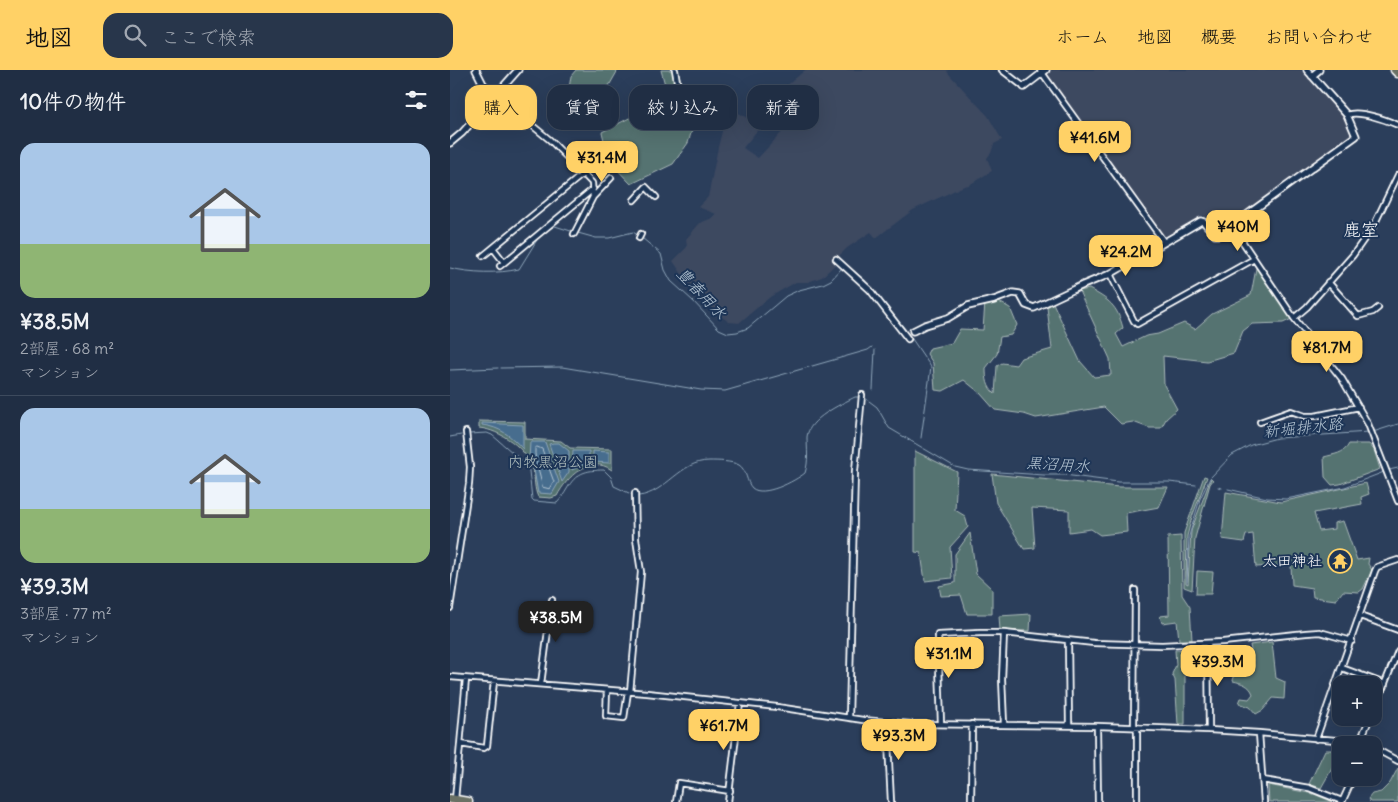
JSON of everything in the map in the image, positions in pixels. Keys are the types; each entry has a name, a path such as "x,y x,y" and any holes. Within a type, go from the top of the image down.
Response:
{"main road":[{"path":"1395,70 1398,73"},
{"path":"452,800 468,802"}],"street":[{"path":"476,70 484,85"},
{"path":"505,85 518,70"},
{"path":"675,70 678,85"},
{"path":"1002,70 1024,86 1043,71 1164,242"},
{"path":"836,259 870,290 906,337 924,325 948,318 968,306 1013,293 1020,294 1026,305 1034,308 1110,274 1201,221 1204,222 1213,234 1218,236 1356,136 1347,115 1306,70"},
{"path":"1312,76 1320,70"},
{"path":"1347,115 1352,113 1365,115 1384,119 1398,125"},
{"path":"537,129 592,183 593,196"},
{"path":"450,143 465,130"},
{"path":"484,256 583,174"},
{"path":"1294,318 1307,307 1353,255 1374,225 1398,175"},
{"path":"575,232 593,196 610,178"},
{"path":"634,200 646,187 656,196"},
{"path":"500,266 593,189"},
{"path":"1232,226 1294,318 1331,363 1359,407 1374,438 1398,501"},
{"path":"493,248 504,262"},
{"path":"1110,274 1137,324 1254,259"},
{"path":"1328,282 1358,316 1373,312 1378,308"},
{"path":"849,718 855,471 862,395"},
{"path":"1260,422 1291,411 1305,416 1316,416 1359,407"},
{"path":"450,608 470,484 466,432"},
{"path":"607,690 606,716 624,718 629,692 641,572 636,539 634,493"},
{"path":"1316,739 1377,568 1398,560"},
{"path":"1135,590 1133,676 1137,802"},
{"path":"541,684 552,600"},
{"path":"1360,616 1398,630"},
{"path":"941,724 938,635 1004,633 1068,641 1135,644 1208,643 1320,632 1352,642"},
{"path":"1004,633 1002,679 1004,724"},
{"path":"1068,641 1069,725"},
{"path":"1208,643 1209,730"},
{"path":"1382,691 1398,652"},
{"path":"1342,668 1385,684"},
{"path":"450,677 740,703 849,718 912,724 1135,727 1260,733 1332,740"},
{"path":"452,800 461,744 466,679"},
{"path":"461,744 484,748 487,746 494,681"},
{"path":"728,802 740,703"},
{"path":"887,722 891,802"},
{"path":"971,802 972,724"},
{"path":"1097,726 1098,802"},
{"path":"1260,733 1264,802"},
{"path":"1382,752 1398,761"},
{"path":"1263,780 1309,788 1342,802 1349,786"},
{"path":"676,802 679,783 730,791"}],"shaded area":[{"path":"805,70 948,70 949,74 988,116 1002,140 994,144 987,158 992,171 969,185 913,210 876,238 871,232 847,248 833,262 836,264 822,277 808,282 796,282 770,297 739,323 729,322 716,313 688,283 673,261 687,247 686,239 700,223 712,218 716,214 698,207 708,197 722,130 737,130 737,112 747,118 747,130 758,130 743,148 758,158 782,130 819,130 819,85 788,85"},
{"path":"1050,70 1301,70 1345,116 1352,135 1218,232 1215,232 1203,215 1165,238 1044,74"}],"green space":[{"path":"576,70 618,70 609,85 570,85 571,76"},
{"path":"661,70 678,70 682,85 665,85"},
{"path":"629,118 629,130 692,130 688,143 673,164 631,184 609,161 602,132 606,130 619,130 619,123"},
{"path":"1257,263 1294,318 1283,323 1252,324 1243,331 1234,353 1207,361 1163,356 1164,385 1177,409 1166,419 1161,428 1149,428 1133,422 1121,424 1104,407 1036,418 1024,414 995,410 980,393 964,380 943,391 935,390 933,363 927,354 930,348 952,343 960,329 983,330 985,302 999,302 1010,308 1017,325 1011,335 1000,337 997,354 986,368 990,389 995,394 997,366 1002,363 1016,365 1021,358 1052,349 1047,307 1053,303 1080,361 1094,377 1111,375 1110,359 1079,291 1089,289 1102,296 1115,308 1123,328 1116,334 1123,347 1146,336 1158,334 1184,323 1195,329 1212,314 1251,295"},
{"name":"内牧黒沼公園","path":"479,421 525,422 525,439 561,441 570,448 612,449 612,470 603,466 587,466 573,475 557,496 551,498 538,497 533,470 525,454 504,436 479,428"},
{"path":"1349,444 1369,444 1374,450 1380,469 1340,484 1332,485 1325,477 1324,457 1342,452"},
{"path":"915,451 957,472 955,510 965,516 968,527 950,547 952,578 925,581 921,553 915,552"},
{"path":"992,474 1119,487 1168,487 1159,507 1126,513 1127,532 1100,535 1091,529 1069,532 1069,510 1032,508 1035,548 1024,549 996,503"},
{"path":"1204,476 1207,477 1187,536 1186,583 1188,584 1191,531 1211,478 1213,480 1210,484 1195,538 1192,590 1184,587 1184,533"},
{"path":"1366,483 1369,494 1361,497 1362,504 1314,513 1319,531 1334,529 1334,523 1343,521 1357,560 1369,558 1368,564 1372,570 1363,589 1359,592 1343,591 1336,600 1313,597 1312,588 1292,585 1291,565 1256,567 1253,534 1246,535 1244,542 1222,539 1226,492 1281,502"},
{"path":"970,533 976,574 992,589 992,614 967,614 961,595 941,596 939,586 955,583 955,554"},
{"path":"1181,536 1182,595 1190,607 1192,640 1179,640 1177,621 1162,623 1160,616 1169,615 1168,537"},
{"path":"1197,571 1213,572 1211,594 1196,594"},
{"path":"1031,614 1030,631 1000,630 999,616"},
{"path":"1272,642 1276,678 1285,682 1284,699 1273,698 1263,710 1256,714 1250,707 1239,703 1241,698 1249,699 1253,694 1248,686 1233,681 1235,670 1254,666 1250,645"},
{"path":"1191,649 1191,662 1185,666 1185,724 1178,724 1175,680 1172,674 1176,665 1175,650"},
{"path":"1325,750 1332,750 1332,768 1321,788 1309,784"},
{"path":"1398,768 1398,802 1370,802 1368,799 1372,794 1381,792 1390,783"},
{"path":"1268,785 1314,794 1333,802 1269,802"}],"water":[{"path":"482,423 523,425 523,449 505,433 482,425"},
{"path":"530,442 545,442 559,482 552,494 538,493 534,470 529,460"},
{"path":"559,443 569,451 569,472 562,482 549,444"},
{"path":"573,451 589,451 589,462 572,470"},
{"path":"593,451 609,452 609,463 593,462"}],"waterway":[{"name":"豊春用水","path":"545,231 555,226 574,232"},
{"name":"豊春用水","path":"578,233 596,238 609,238 633,232 639,236"},
{"name":"豊春用水","path":"450,268 484,272 502,272 519,269 540,235"},
{"name":"豊春用水","path":"642,238 661,254 665,270 671,281 719,329 728,333 748,328 786,296 799,290 823,284 831,280 842,268"},
{"name":"豊春用水","path":"847,265 866,281"},
{"name":"豊春用水","path":"874,290 906,330"},
{"name":"豊春用水","path":"910,336 931,367 921,438"},
{"path":"501,368 562,367 701,390 725,391 868,350 872,347"},
{"path":"873,390 875,350"},
{"path":"450,370 498,368"},
{"path":"639,496 649,494 690,466 699,462 709,461 729,462 739,465 744,470 752,488 757,491 771,490 787,484 805,473 807,437 813,424 834,408 855,397 859,397"},
{"name":"黒沼用水","path":"865,398 877,407 889,428 955,467 968,470 1064,475 1118,482 1169,482 1196,485"},
{"name":"新堀排水路","path":"1373,432 1398,424"},
{"name":"新堀排水路","path":"1187,582 1189,536 1200,499 1210,478 1232,455 1251,445 1277,438 1369,432"},
{"path":"469,434 487,433 492,435 526,464 529,471 532,499 534,501 557,503 574,479 582,473 597,470 604,470 611,477 614,486 631,494"},
{"path":"450,437 461,435"},
{"name":"黒沼用水","path":"1389,470 1398,468"},
{"name":"黒沼用水","path":"1228,489 1267,498 1286,499 1345,487 1384,472"},
{"name":"黒沼用水","path":"1218,487 1222,488"}],"place":[{"name":"太田神社","path":"1340,561"}],"district":[{"name":"鹿室","path":"1361,230"}]}
